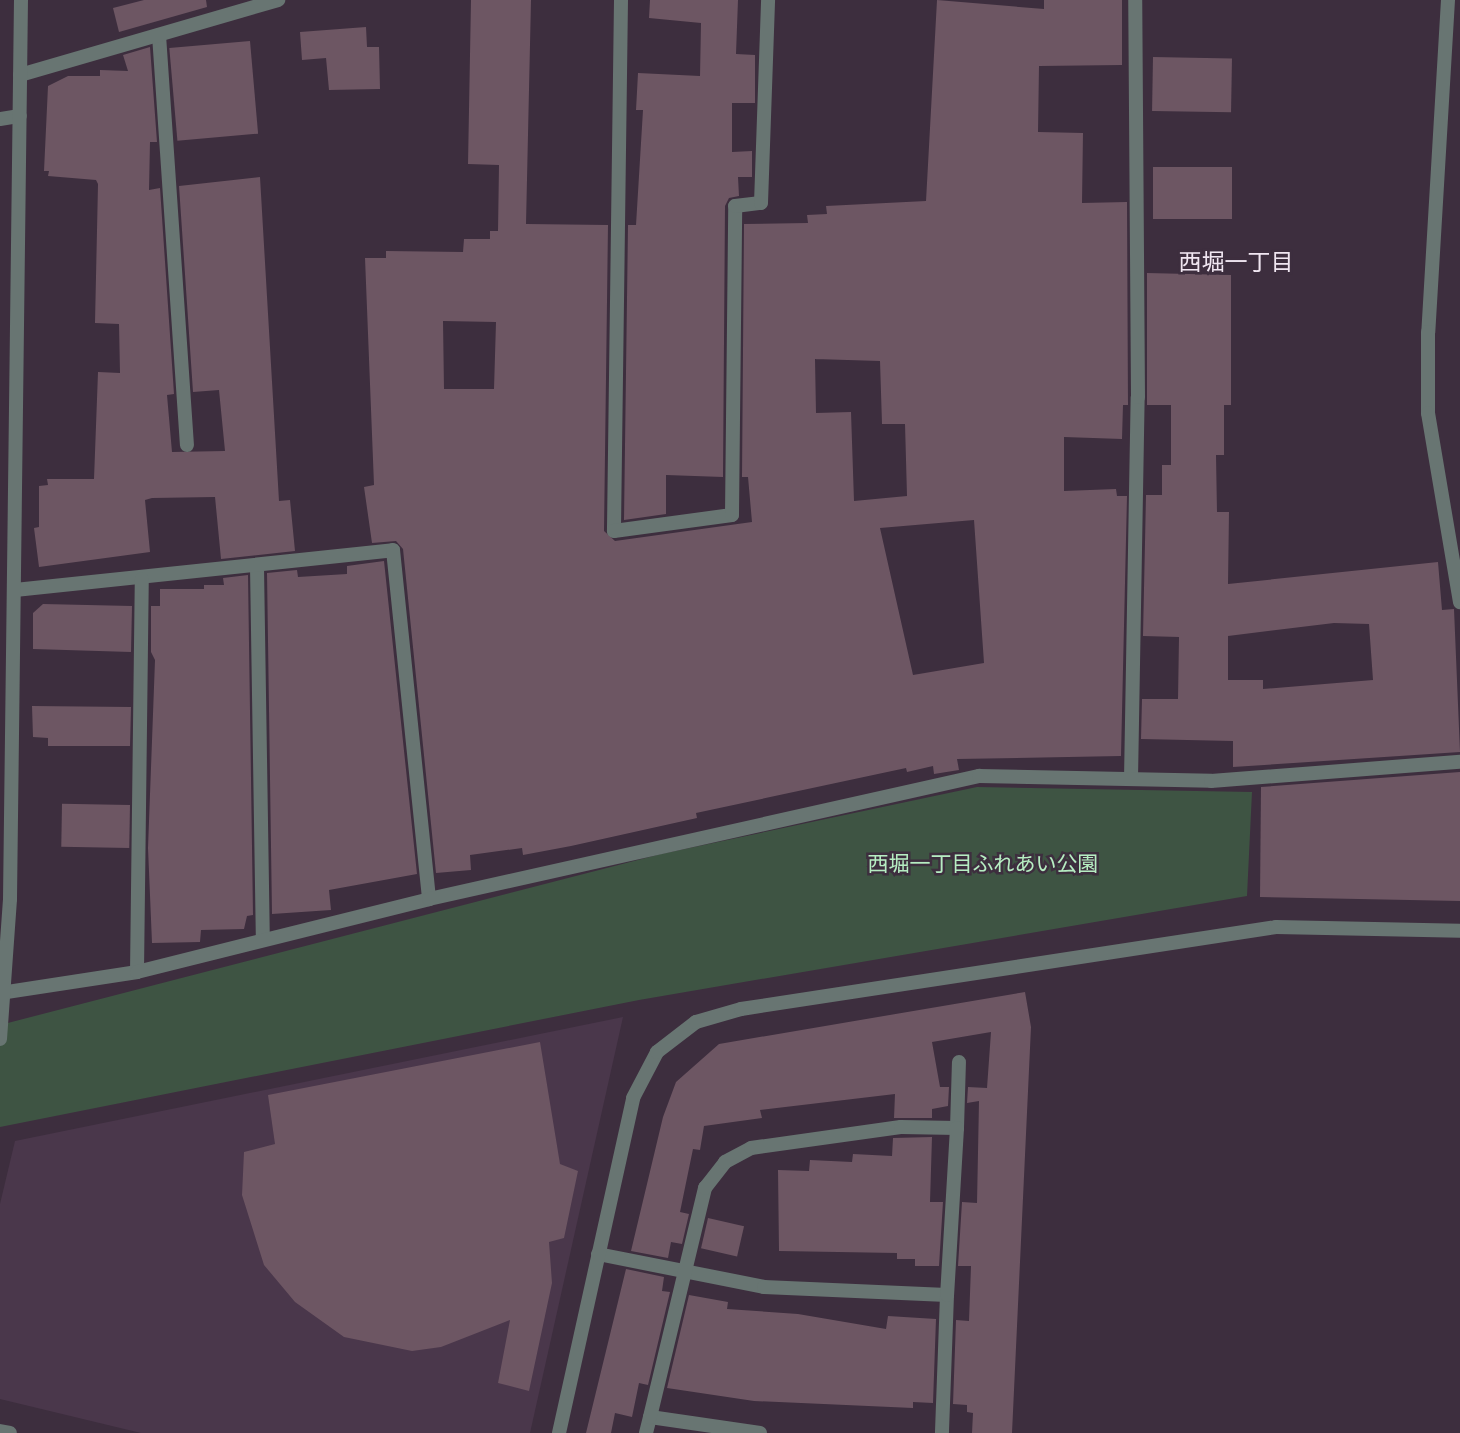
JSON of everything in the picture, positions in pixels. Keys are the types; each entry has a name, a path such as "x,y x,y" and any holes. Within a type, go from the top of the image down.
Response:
{"street":[{"path":"0,1039 15,590 21,0"},
{"path":"20,75 278,0"},
{"path":"621,0 614,531 732,515 735,206 761,203 768,0"},
{"path":"1131,779 1138,397 1135,0"},
{"path":"1448,0 1428,332 1428,413 1460,602"},
{"path":"159,35 187,445"},
{"path":"0,119 20,116"},
{"path":"15,590 257,567 393,550 429,898"},
{"path":"257,567 263,938"},
{"path":"137,972 142,579"},
{"path":"3,991 137,972 429,898 979,776 1211,781 1460,762"},
{"path":"559,1433 633,1098 657,1052 696,1022 741,1009 1276,927 1460,931"},
{"path":"942,1433 959,1062"},
{"path":"646,1433 705,1188 737,1153 901,1127 957,1128"},
{"path":"598,1254 764,1287 947,1295"},
{"path":"650,1417 760,1433"},
{"path":"0,1431 10,1433"}],"shaded area":[{"path":"623,1017 530,1433 141,1433 0,1399 0,1204 15,1141"}],"green space":[{"name":"西堀一丁目ふれあい公園","path":"977,787 1252,792 1247,896 639,1000 0,1127 0,1025 661,854"}],"building":[{"path":"144,0 206,0 207,7 119,32 113,8"},
{"path":"471,0 531,0 526,224 608,225 604,531 615,541 752,522 748,477 742,477 744,224 808,223 807,215 827,214 826,206 926,201 937,0 1044,9 1044,0 1122,0 1122,65 1039,66 1038,132 1083,133 1082,203 1127,202 1128,405 1123,405 1122,439 1064,437 1064,491 1116,489 1117,496 1127,496 1121,756 957,759 959,770 934,774 933,766 907,772 906,768 696,813 697,818 571,846 523,855 522,848 470,855 471,870 436,873 403,549 396,541 372,543 364,487 374,485 365,258 386,258 386,251 463,252 464,239 490,239 490,231 498,231 499,165 468,164","holes":["443,321 496,322 494,389 444,389","815,359 880,361 882,424 905,424 907,496 854,501 851,412 816,413","974,520 984,663 913,675 880,528"]},
{"path":"650,0 738,0 736,54 755,55 755,103 732,103 732,152 752,151 752,177 738,177 739,196 729,198 725,206 723,477 666,475 666,514 624,520 628,225 636,225 643,110 636,110 638,73 700,76 701,23 649,18"},
{"path":"366,27 367,47 379,47 380,89 329,90 326,58 302,60 300,32"},
{"path":"250,41 258,134 177,141 169,48"},
{"path":"150,47 157,142 150,142 149,190 160,188 174,394 167,395 172,452 225,451 219,390 193,392 179,186 260,177 279,501 290,500 295,551 221,559 215,497 152,498 145,500 150,552 39,567 34,528 39,527 39,486 48,485 47,479 94,479 98,372 120,373 119,324 95,323 98,184 96,180 48,176 49,171 44,171 48,86 68,76 100,76 100,70 128,71 123,55"},
{"path":"1153,57 1232,58 1231,112 1152,111"},
{"path":"1153,167 1232,167 1232,219 1153,219"},
{"path":"1147,273 1231,275 1231,405 1224,405 1224,455 1216,455 1217,512 1229,512 1228,584 1438,562 1442,610 1454,609 1460,752 1233,767 1233,741 1141,739 1142,699 1178,699 1179,637 1143,636 1146,495 1162,495 1162,465 1171,465 1171,405 1147,405","holes":["1334,623 1369,624 1373,680 1263,689 1263,680 1228,680 1228,636"]},
{"path":"384,561 417,874 329,890 331,910 272,914 267,573 297,570 298,577 347,574 347,566"},
{"path":"248,575 253,915 247,916 244,929 201,930 200,942 152,943 148,848 155,660 151,652 151,606 160,606 160,589 204,589 204,585 224,585 223,578"},
{"path":"43,604 132,606 131,652 33,649 33,613"},
{"path":"32,706 131,707 130,746 48,746 48,738 33,737"},
{"path":"1460,772 1460,901 1260,897 1261,787"},
{"path":"62,804 130,805 129,848 61,847"},
{"path":"1025,992 1031,1027 1012,1433 972,1433 973,1413 967,1412 967,1405 953,1404 956,1320 969,1321 971,1266 958,1266 962,1202 977,1203 979,1101 967,1103 968,1087 987,1088 991,1032 932,1042 940,1087 949,1087 948,1106 932,1109 932,1118 894,1118 895,1094 760,1110 762,1118 704,1126 700,1150 693,1149 680,1212 689,1214 682,1244 671,1242 668,1258 631,1251 663,1117 676,1082 719,1044"},
{"path":"540,1042 560,1164 578,1171 564,1238 549,1242 552,1283 529,1391 498,1383 510,1320 441,1347 412,1351 344,1337 295,1302 264,1265 242,1195 244,1152 275,1144 268,1095"},
{"path":"932,1137 930,1202 943,1202 939,1266 915,1266 915,1259 897,1259 897,1253 779,1251 778,1170 809,1171 810,1160 852,1162 853,1154 892,1156 893,1138"},
{"path":"708,1218 744,1226 737,1257 701,1248"},
{"path":"626,1269 664,1277 662,1291 670,1292 648,1385 639,1383 632,1417 615,1413 611,1433 586,1433"},
{"path":"689,1295 728,1302 727,1309 798,1314 886,1329 888,1316 936,1319 933,1403 913,1402 913,1408 754,1401 667,1388"}],"district":[{"name":"西堀一丁目","path":"1236,263"}]}
